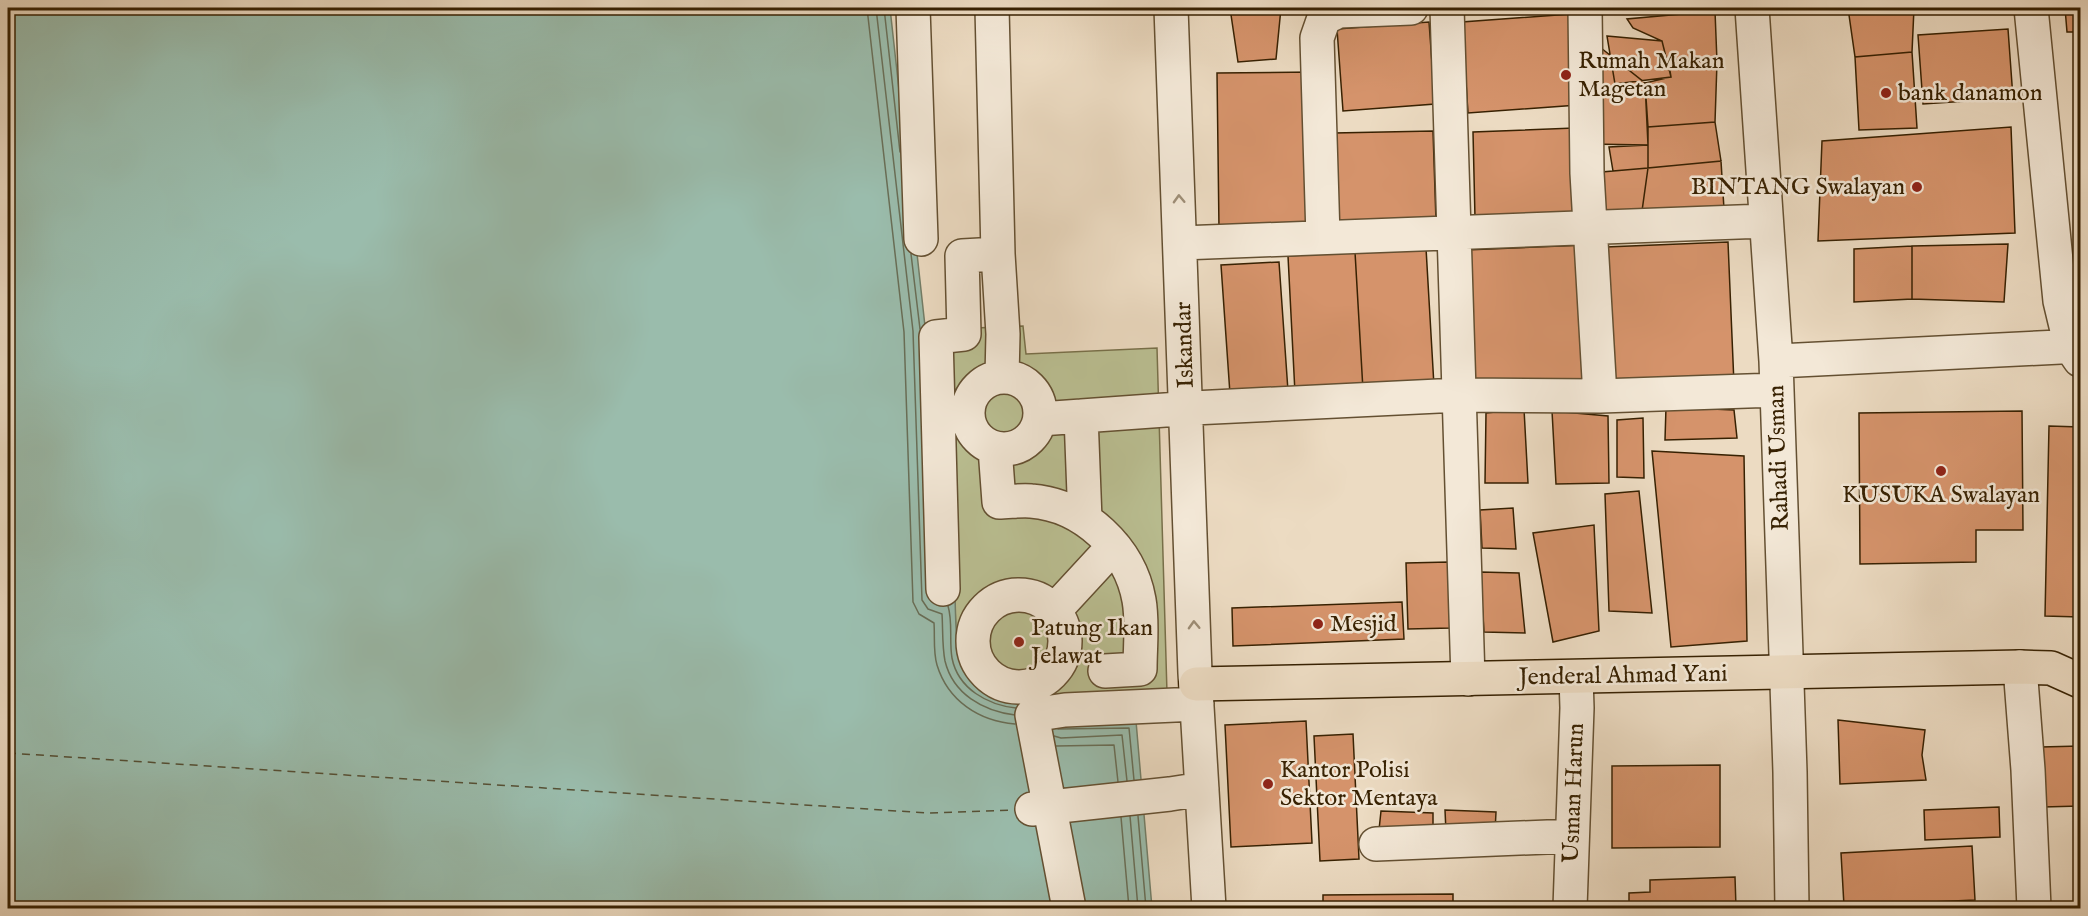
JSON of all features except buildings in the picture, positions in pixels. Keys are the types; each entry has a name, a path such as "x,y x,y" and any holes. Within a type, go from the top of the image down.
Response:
{"highway":[{"name":"Jenderal Ahmad Yani","path":"1196,694 1468,679 2035,667 2080,655"},
{"name":"Jenderal Ahmad Yani","path":"2035,667 2080,681"}],"street":[{"path":"913,8 921,239"},
{"path":"993,8 998,254 1003,334 1002,377"},
{"name":"Iskandar","path":"1172,8 1196,694 1209,909"},
{"path":"1323,237 1317,38 1324,18 1339,11 1411,8"},
{"path":"1447,8 1468,679"},
{"path":"1585,8 1587,173 1600,396"},
{"name":"Rahadi Usman","path":"1752,8 1776,375 1790,772 1792,909"},
{"path":"1040,419 1459,395 1600,396 1776,375 2077,351 2060,300 2031,8"},
{"path":"1181,243 1765,221"},
{"path":"943,589 936,337 964,334 962,256 998,254"},
{"path":"1002,377 1016,379 1028,386 1036,396 1040,407 1040,419 1036,431 1029,440 1007,449 995,448 984,443 975,434 968,412 971,400 978,389 989,381 1002,377"},
{"path":"1081,416 1085,520"},
{"path":"995,448 999,502 1031,501 1050,505 1085,520 1114,546 1126,563 1139,602 1140,669 1105,671"},
{"path":"1054,611 1114,546"},
{"path":"2034,909 2028,770 2035,667"},
{"name":"Usman Harun","path":"1570,909 1577,708 1576,677"},
{"path":"1070,909 1042,809 1032,715 1196,694"},
{"path":"1042,809 1202,789"},
{"path":"1376,844 1571,836"}],"shaded area":[{"path":"1023,326 1026,354 1157,348 1167,693 1015,702 1000,699 985,692 973,683 963,670 958,653 954,594 926,330"}],"water":[{"path":"8,8 890,8 961,661 966,675 975,686 988,695 1010,701 1046,699 1136,721 1152,908 8,908"}],"ferry route":[{"path":"8,753 928,813 1016,810"}],"place":[{"name":"Rumah Makan Magetan","path":"1566,75"},
{"name":"bank danamon","path":"1886,93"},
{"name":"BINTANG Swalayan","path":"1917,187"},
{"name":"KUSUKA Swalayan","path":"1941,471"},
{"name":"Mesjid","path":"1318,624"},
{"name":"Patung Ikan Jelawat","path":"1019,642"},
{"name":"Kantor Polisi Sektor Mentaya","path":"1268,784"}]}
